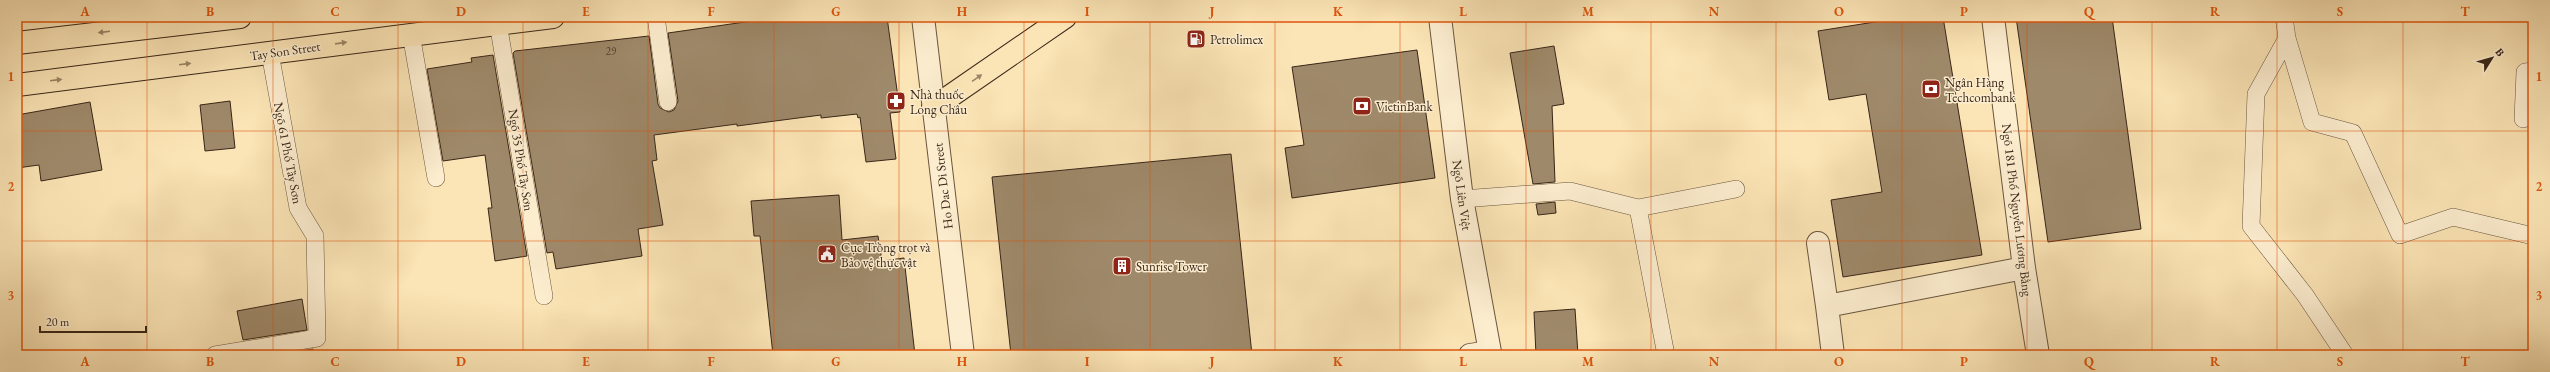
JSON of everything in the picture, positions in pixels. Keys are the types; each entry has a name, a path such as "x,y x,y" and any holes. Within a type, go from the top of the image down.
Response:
{"main road":[{"path":"17,42 135,23 240,17"},
{"name":"Tay Son Street","path":"17,85 553,17"},
{"path":"933,108 1065,17"}],"street":[{"name":"Ho Dac Di Street","path":"923,17 963,355"},
{"name":"Ngõ Liên Việt","path":"1440,17 1462,199 1490,352 1470,355"},
{"name":"Ngõ 181 Phố Nguyễn Lương Bằng","path":"1993,17 2024,268 2038,355"},
{"path":"1818,243 1833,355"},
{"path":"1826,306 2024,268"}],"lane":[{"path":"656,17 668,102"},
{"path":"2284,17 2287,38 2312,122 2353,133 2400,234 2453,217 2533,236"},
{"name":"Ngõ 35 Phố Tây Sơn","path":"498,23 544,296"},
{"path":"411,34 436,178"},
{"path":"2287,38 2256,94 2251,226 2305,295 2345,355"},
{"name":"Ngõ 61 Phố Tây Sơn","path":"215,355 317,338 315,236 298,208 270,53"},
{"path":"2523,120 2525,72 2533,71"},
{"path":"1462,199 1570,190 1638,208 1736,189"},
{"path":"1638,208 1666,355"}],"building":[{"path":"780,17 887,17 900,112 890,113 896,159 866,162 860,117 858,118 857,114 821,118 821,115 654,135 657,160 652,161 663,225 638,229 642,256 556,269 553,252 547,253 513,53 515,51 649,36 658,104 660,108 669,112 674,110 678,101 668,33"},
{"path":"1906,17 1943,17 1982,255 1843,277 1831,200 1882,192 1866,94 1829,100 1818,31"},
{"path":"2016,17 2112,17 2141,229 2048,242"},
{"path":"1554,46 1564,104 1552,106 1555,182 1533,184 1510,53"},
{"name":"VietinBank","path":"1417,50 1435,178 1292,198 1285,148 1304,145 1292,67"},
{"path":"493,55 527,256 495,261 488,208 492,208 485,155 443,161 427,69 472,62 471,58"},
{"path":"230,101 235,148 205,151 200,105"},
{"path":"90,102 102,170 41,181 39,165 17,168 17,115"},
{"name":"Sunrise Tower","path":"1231,154 1252,355 1011,355 992,177"},
{"name":"Cục Trồng trọt và Bảo vệ thực vật","path":"839,195 842,240 878,236 882,261 904,258 915,355 773,355 760,236 754,236 751,201"},
{"path":"1555,202 1556,213 1538,215 1536,204"},
{"path":"302,299 307,330 243,340 237,311"},
{"path":"1575,309 1578,355 1536,355 1534,312"},
{"path":"313,349 314,355 276,355"}],"place":[{"name":"Petrolimex","path":"1196,39"},
{"name":"Ngân Hàng Techcombank","path":"1931,89"},
{"name":"Nhà thuốc Long Châu","path":"896,101"},
{"name":"VietinBank","path":"1362,106"},
{"name":"Cục Trồng trọt và Bảo vệ thực vật","path":"827,254"},
{"name":"Sunrise Tower","path":"1122,266"}]}
